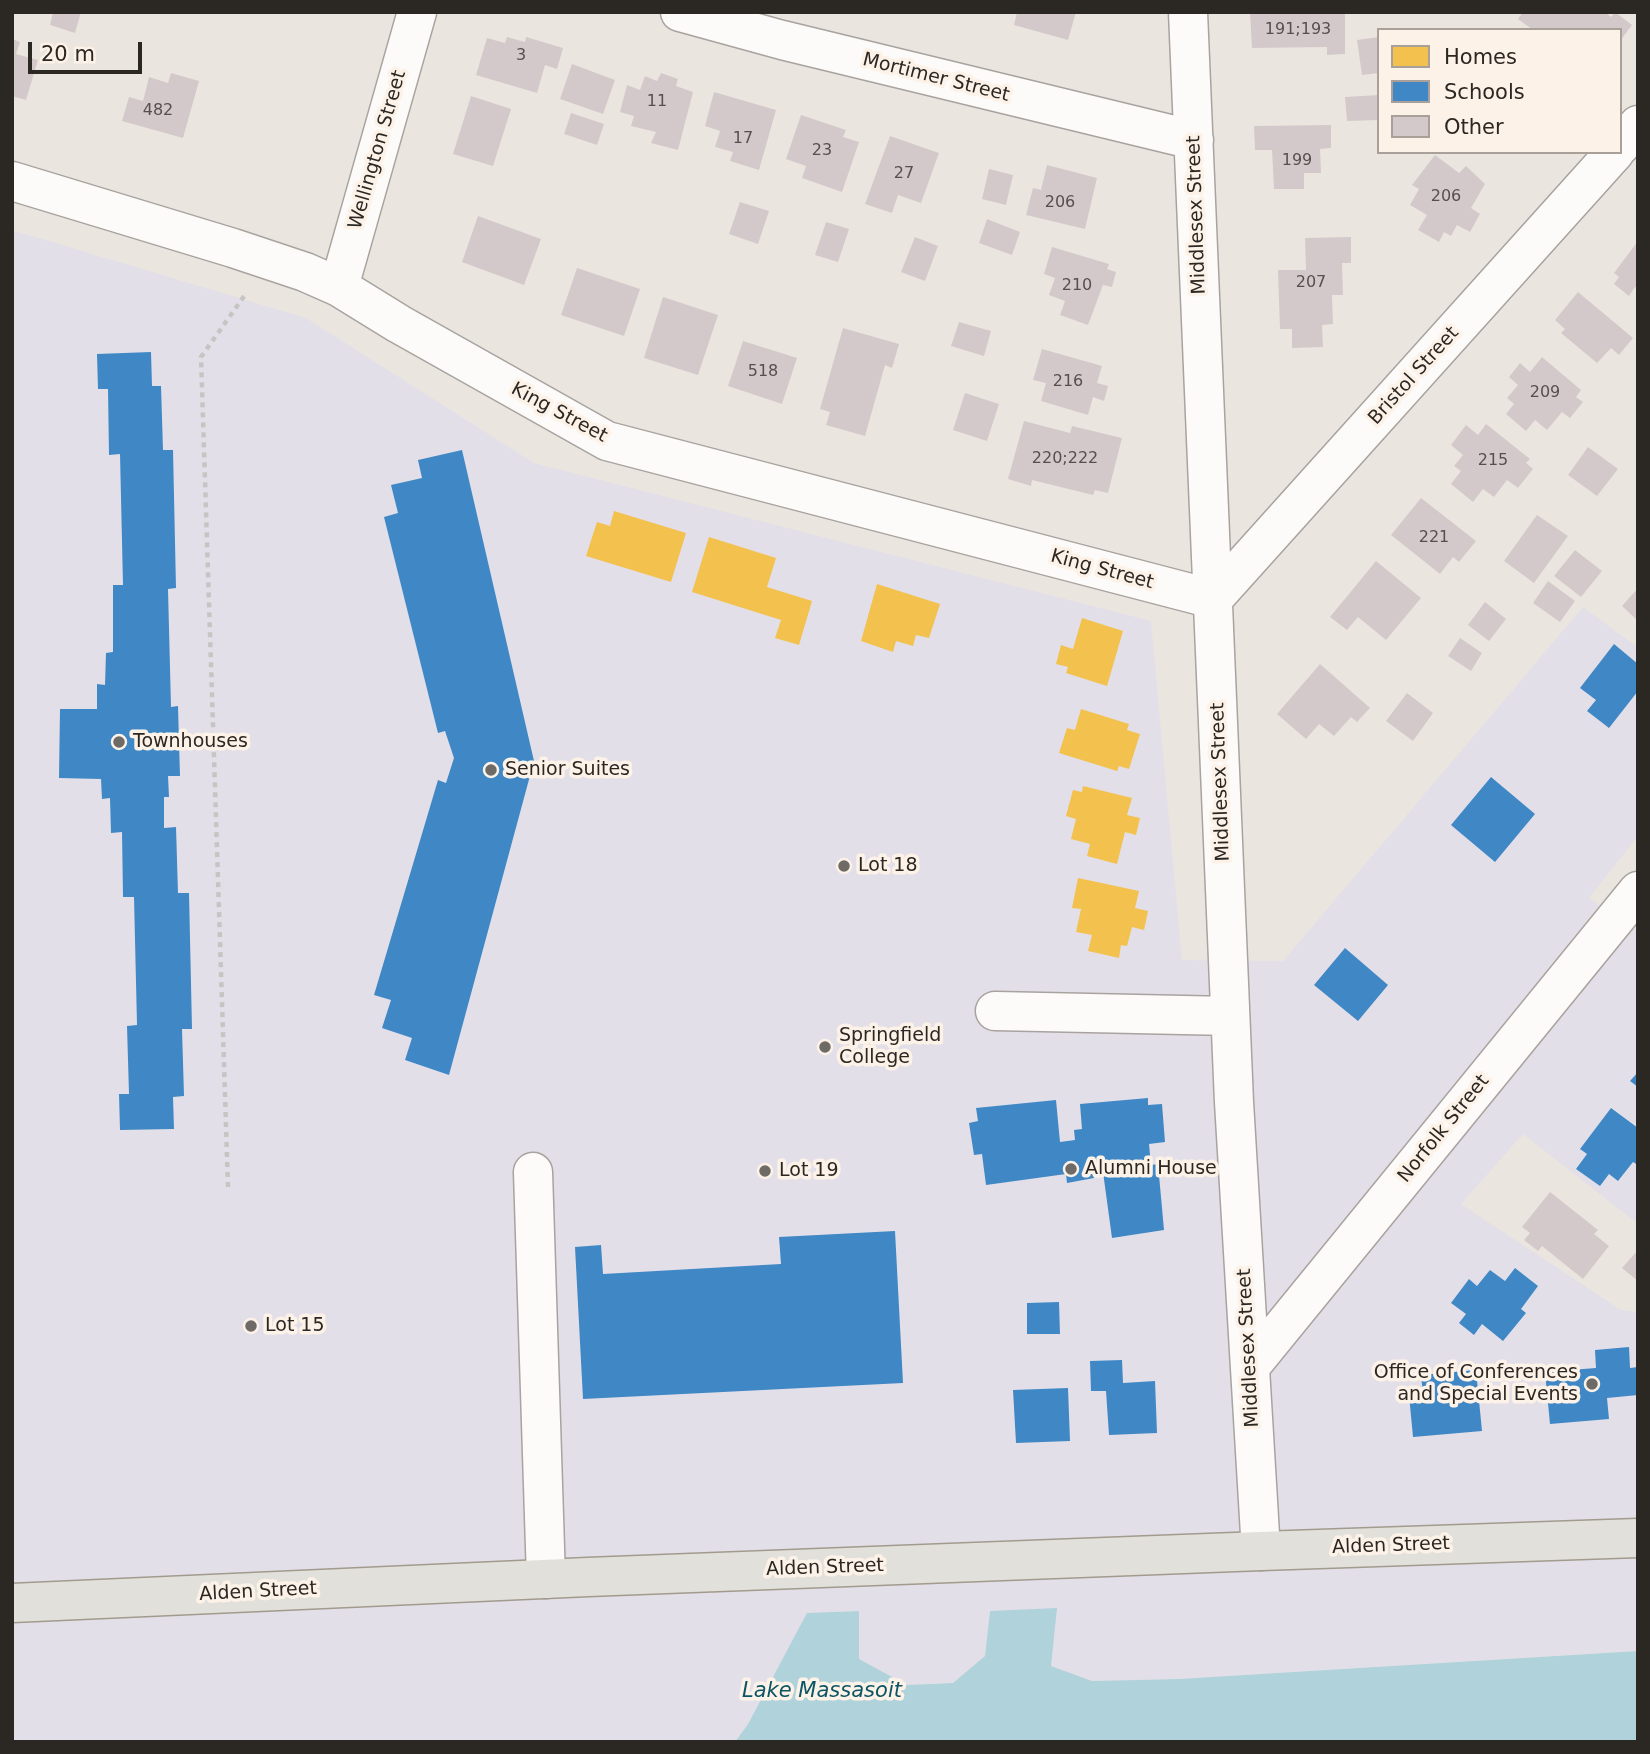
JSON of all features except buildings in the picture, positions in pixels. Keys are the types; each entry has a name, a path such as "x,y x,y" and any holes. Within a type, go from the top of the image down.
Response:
{"main road":[{"name":"Alden Street","path":"12,1603 1261,1550 1638,1538"}],"street":[{"name":"Wellington Street","path":"339,287 417,12"},
{"name":"Mortimer Street","path":"680,12 782,40 1194,140"},
{"name":"Middlesex Street","path":"1188,12 1230,1016 1261,1550"},
{"path":"1622,144 1638,125"},
{"name":"Bristol Street","path":"1213,599 1613,154"},
{"name":"King Street","path":"12,181 305,272 339,287 398,324 607,440 1213,599"},
{"name":"Norfolk Street","path":"1250,1367 1638,891"},
{"path":"995,1011 1230,1016"},
{"path":"533,1172 546,1579"}],"path":[{"path":"228,1187 201,357 269,260"}],"shaded area":[{"name":"Springfield College","path":"12,230 306,318 534,463 1151,621 1182,960 1283,961 1583,607 1638,648 1638,836 1589,898 1638,931 1638,1224 1523,1134 1461,1204 1621,1310 1638,1312 1638,1651 1179,1679 1092,1681 1051,1666 990,1611 985,1656 953,1683 907,1685 859,1659 859,1611 808,1613 748,1724 735,1742 12,1742"}],"water":[{"name":"Lake Massasoit","path":"1057,1608 1051,1666 1092,1681 1179,1679 1638,1651 1638,1742 735,1742 748,1724 807,1613 859,1611 859,1659 907,1685 953,1683 985,1656 990,1611"}],"place":[{"name":"Townhouses","path":"119,742"},
{"name":"Senior Suites","path":"491,770"},
{"name":"Lot 18","path":"844,866"},
{"name":"Springfield College","path":"825,1047"},
{"name":"Alumni House","path":"1071,1169"},
{"name":"Lot 19","path":"765,1171"},
{"name":"Lot 15","path":"251,1326"},
{"name":"Office of Conferences and Special Events","path":"1592,1384"}]}
